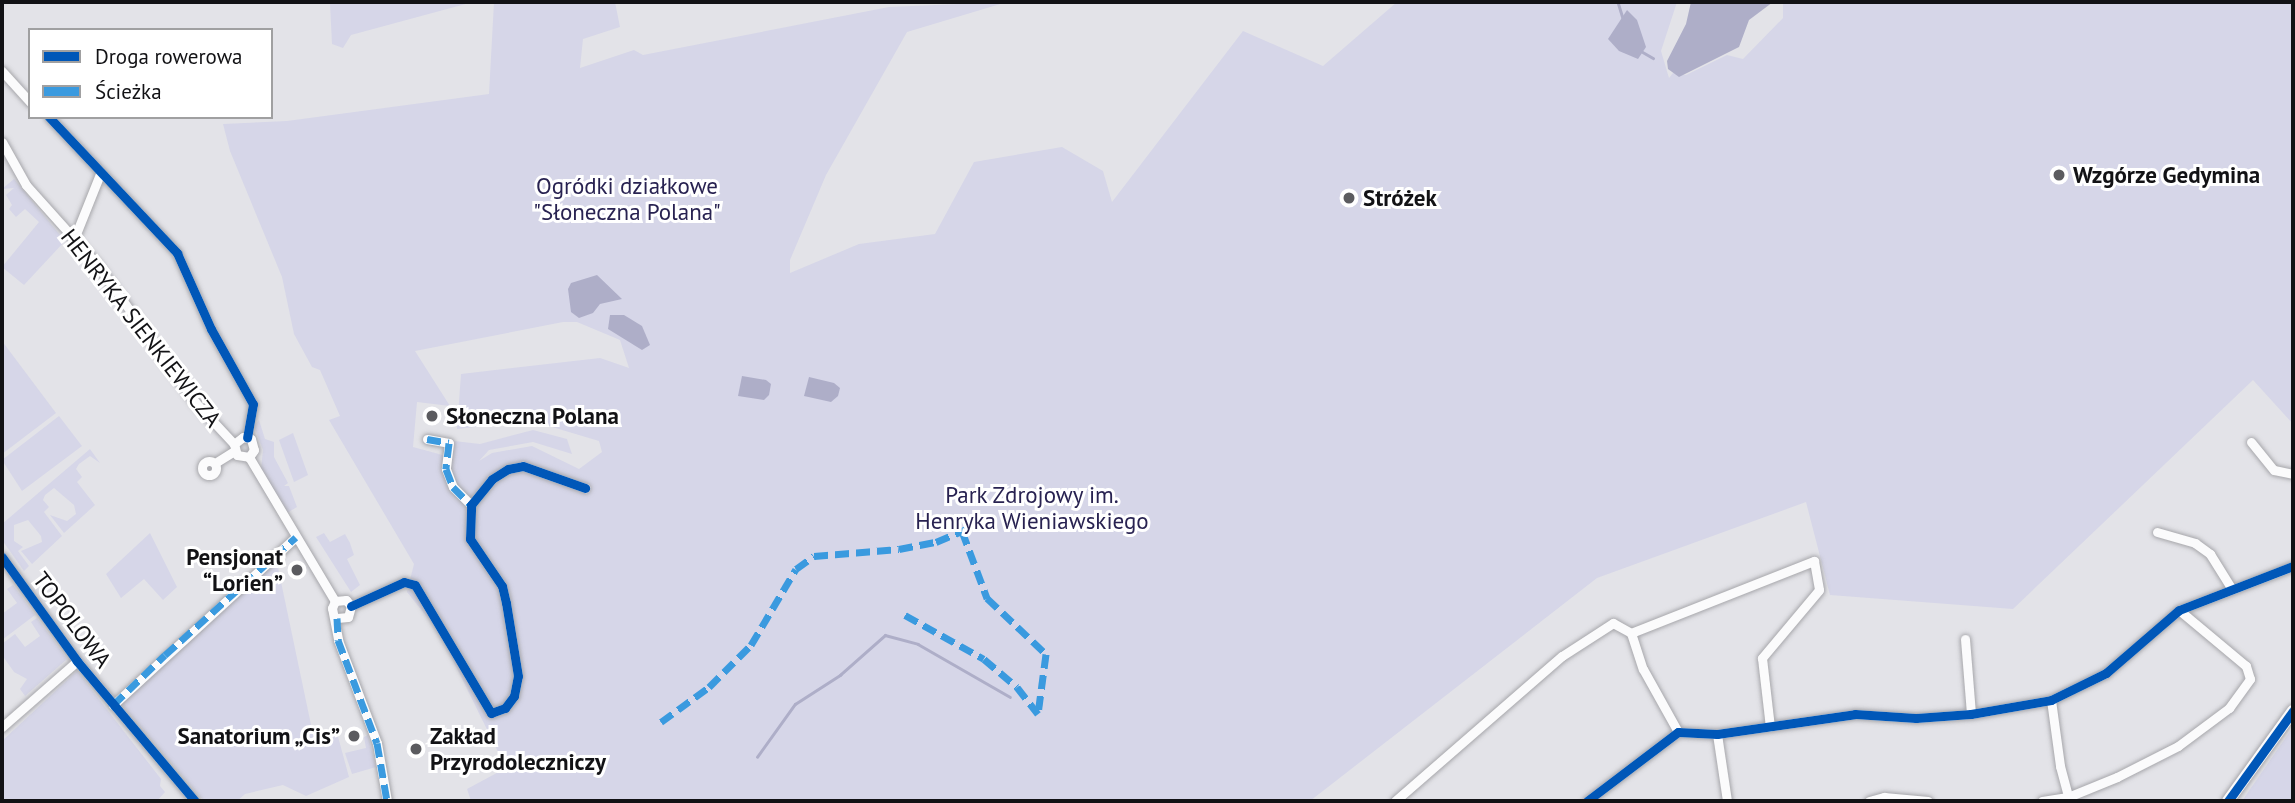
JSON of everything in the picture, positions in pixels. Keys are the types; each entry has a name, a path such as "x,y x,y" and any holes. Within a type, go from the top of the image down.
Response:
{"street":[{"path":"2,72 28,100"},
{"path":"51,119 177,253 211,328 253,404 247,437 215,463"},
{"name":"HENRYKA SIENKIEWICZA","path":"2,142 26,185 74,239 195,402 234,447"},
{"path":"74,239 100,174"},
{"path":"247,437 254,446 249,457"},
{"path":"427,439 449,443 446,469 453,487 471,505"},
{"path":"2251,442 2274,470 2293,474"},
{"path":"234,447 241,457 249,457"},
{"path":"249,457 335,601 332,612 337,618 338,640 377,743 387,801"},
{"path":"351,606 404,582 415,585 491,713 505,708 514,695 518,676 506,603 502,586 470,539 471,505 492,479 523,466 585,488"},
{"path":"2157,532 2195,543 2210,554 2231,587"},
{"path":"113,705 296,537"},
{"name":"TOPOLOWA","path":"2,557 77,661 195,801"},
{"path":"1631,633 1798,564 1814,561 1819,590 1762,658 1770,727"},
{"path":"1587,801 1678,732 1717,734 1855,714 1916,718 1972,714 2051,700 2106,673 2179,610 2231,587 2293,566"},
{"path":"335,601 346,600 351,606"},
{"path":"337,618 348,617 351,606"},
{"path":"2042,801 2069,799 2178,746 2229,708 2250,679 2246,666 2179,610"},
{"path":"1395,801 1562,656 1613,623 1631,633 1643,669 1678,732"},
{"path":"1965,639 1972,714"},
{"path":"2,727 77,661"},
{"path":"2051,700 2069,799"},
{"path":"2228,801 2293,711"},
{"path":"1717,734 1727,801"},
{"path":"1869,801 1884,797 1928,801"}],"green space":[{"path":"473,2 351,35 343,48 332,44 330,4"},
{"name":"Park Zdrojowy im. Henryka Wieniawskiego","path":"494,2 615,2 620,27 583,39 580,68 634,50 643,55 889,7 1007,2 907,32 826,175 790,260 790,273 859,244 935,234 974,162 1062,147 1103,171 1112,202 1243,31 1323,66 1397,2 1677,2 1661,51 1669,78 1673,73 1686,75 1727,55 1743,59 1783,18 1783,2 2293,2 2293,424 2253,380 2013,609 1830,595 1806,502 1597,578 1310,801 471,801 467,789 506,768 439,632 407,592 414,564 329,420 340,416 320,370 312,367 294,334 282,277 230,151 223,124 287,121 489,94","holes":["563,322 577,322 620,340 629,368 600,358 461,374 457,429 532,421 599,441 602,452 579,469 532,446 492,453 479,461 489,450 533,442 572,454 567,439 533,430 480,444 454,441 450,457 413,447 417,402 450,406 415,351"]},
{"path":"14,179 65,241 24,285 2,267 39,222 25,209 16,217 9,209 12,205 6,195 14,188 2,189"},
{"path":"2,341 56,413 2,454"},
{"path":"59,416 82,446 22,491 2,460"},
{"path":"259,420 265,439 274,442 274,457 288,483 284,486 289,486 297,507 287,513 261,469 263,450 254,426"},
{"path":"293,433 308,475 294,482 279,440"},
{"path":"90,449 100,463 90,456 79,464 76,469 82,477 77,482 95,505 64,533 50,515 67,521 76,514 74,505 54,488 45,495 43,500 49,507 44,512 62,536 32,564 21,551 42,542 41,536 28,520 14,525 14,541 23,547 18,551 29,566 24,571 2,540 2,524"},
{"path":"150,533 177,587 163,600 144,579 121,598 106,574"},
{"path":"324,533 330,542 345,534 350,543 354,555 347,559 360,585 351,592 316,537"},
{"path":"276,558 314,739 337,733 349,777 306,796 283,785 245,794 237,801 204,801 122,704"},
{"path":"13,585 35,615 2,640 2,614 17,603 7,589"},
{"path":"37,618 67,659 25,696 20,689 27,679 14,672 2,655 2,644 15,634 25,647 40,636 31,622"},
{"path":"77,671 161,779 160,786 165,792 157,801 2,801 2,741"},
{"path":"2293,727 2293,801 2242,801"},
{"path":"368,735 376,767 352,774 345,753 366,748 364,737"}],"shaded area":[{"path":"1691,2 1773,2 1749,20 1739,47 1679,77 1668,69 1667,61 1686,24"},
{"path":"1627,10 1637,20 1646,47 1638,59 1619,51 1608,39"},
{"path":"597,275 622,299 600,304 593,313 579,318 571,312 568,289 571,283"},
{"path":"610,315 624,315 642,326 650,345 642,350 608,329"},
{"path":"742,376 766,380 771,384 769,395 764,400 738,396"},
{"path":"809,377 834,383 840,388 838,396 831,402 804,396"}],"waterway":[{"path":"1618,2 1623,18"},
{"path":"1641,51 1653,58"},
{"path":"757,757 795,704 840,675 885,635 918,644 1010,697"}],"marked path":[{"path":"427,439 449,443 446,469 453,487 471,505"},
{"path":"661,722 709,687 751,645 796,569 814,556 899,549 936,542 976,525"},
{"path":"962,531 987,598 1046,654 1038,714"},
{"path":"116,708 113,705 165,655 296,537"},
{"path":"905,615 984,659 1017,687 1038,714"},
{"path":"337,618 338,640 377,743 387,801"}],"cycle path":[{"path":"51,119 177,253 211,329 253,404 247,437"},
{"path":"351,606 404,582 415,585 491,713 505,708 514,696 518,676 506,603 502,586 470,539 471,505 492,479 508,469 523,466 585,488"},
{"path":"2,557 77,661 195,801"},
{"path":"1587,801 1678,732 1717,734 1855,714 1916,718 1971,714 2051,700 2106,673 2179,610 2293,566"},
{"path":"2228,801 2293,711"}],"place":[{"name":"Wzgórze Gedymina","path":"2059,175"},
{"name":"Stróżek","path":"1349,198"},
{"name":"Słoneczna Polana","path":"432,416"},
{"name":"Pensjonat “Lorien”","path":"297,570"},
{"name":"Sanatorium „Cis”","path":"354,736"},
{"name":"Zakład Przyrodoleczniczy","path":"416,749"}],"park label":[{"name":"Ogródki działkowe \"Słoneczna Polana\"","path":"627,199"}]}
